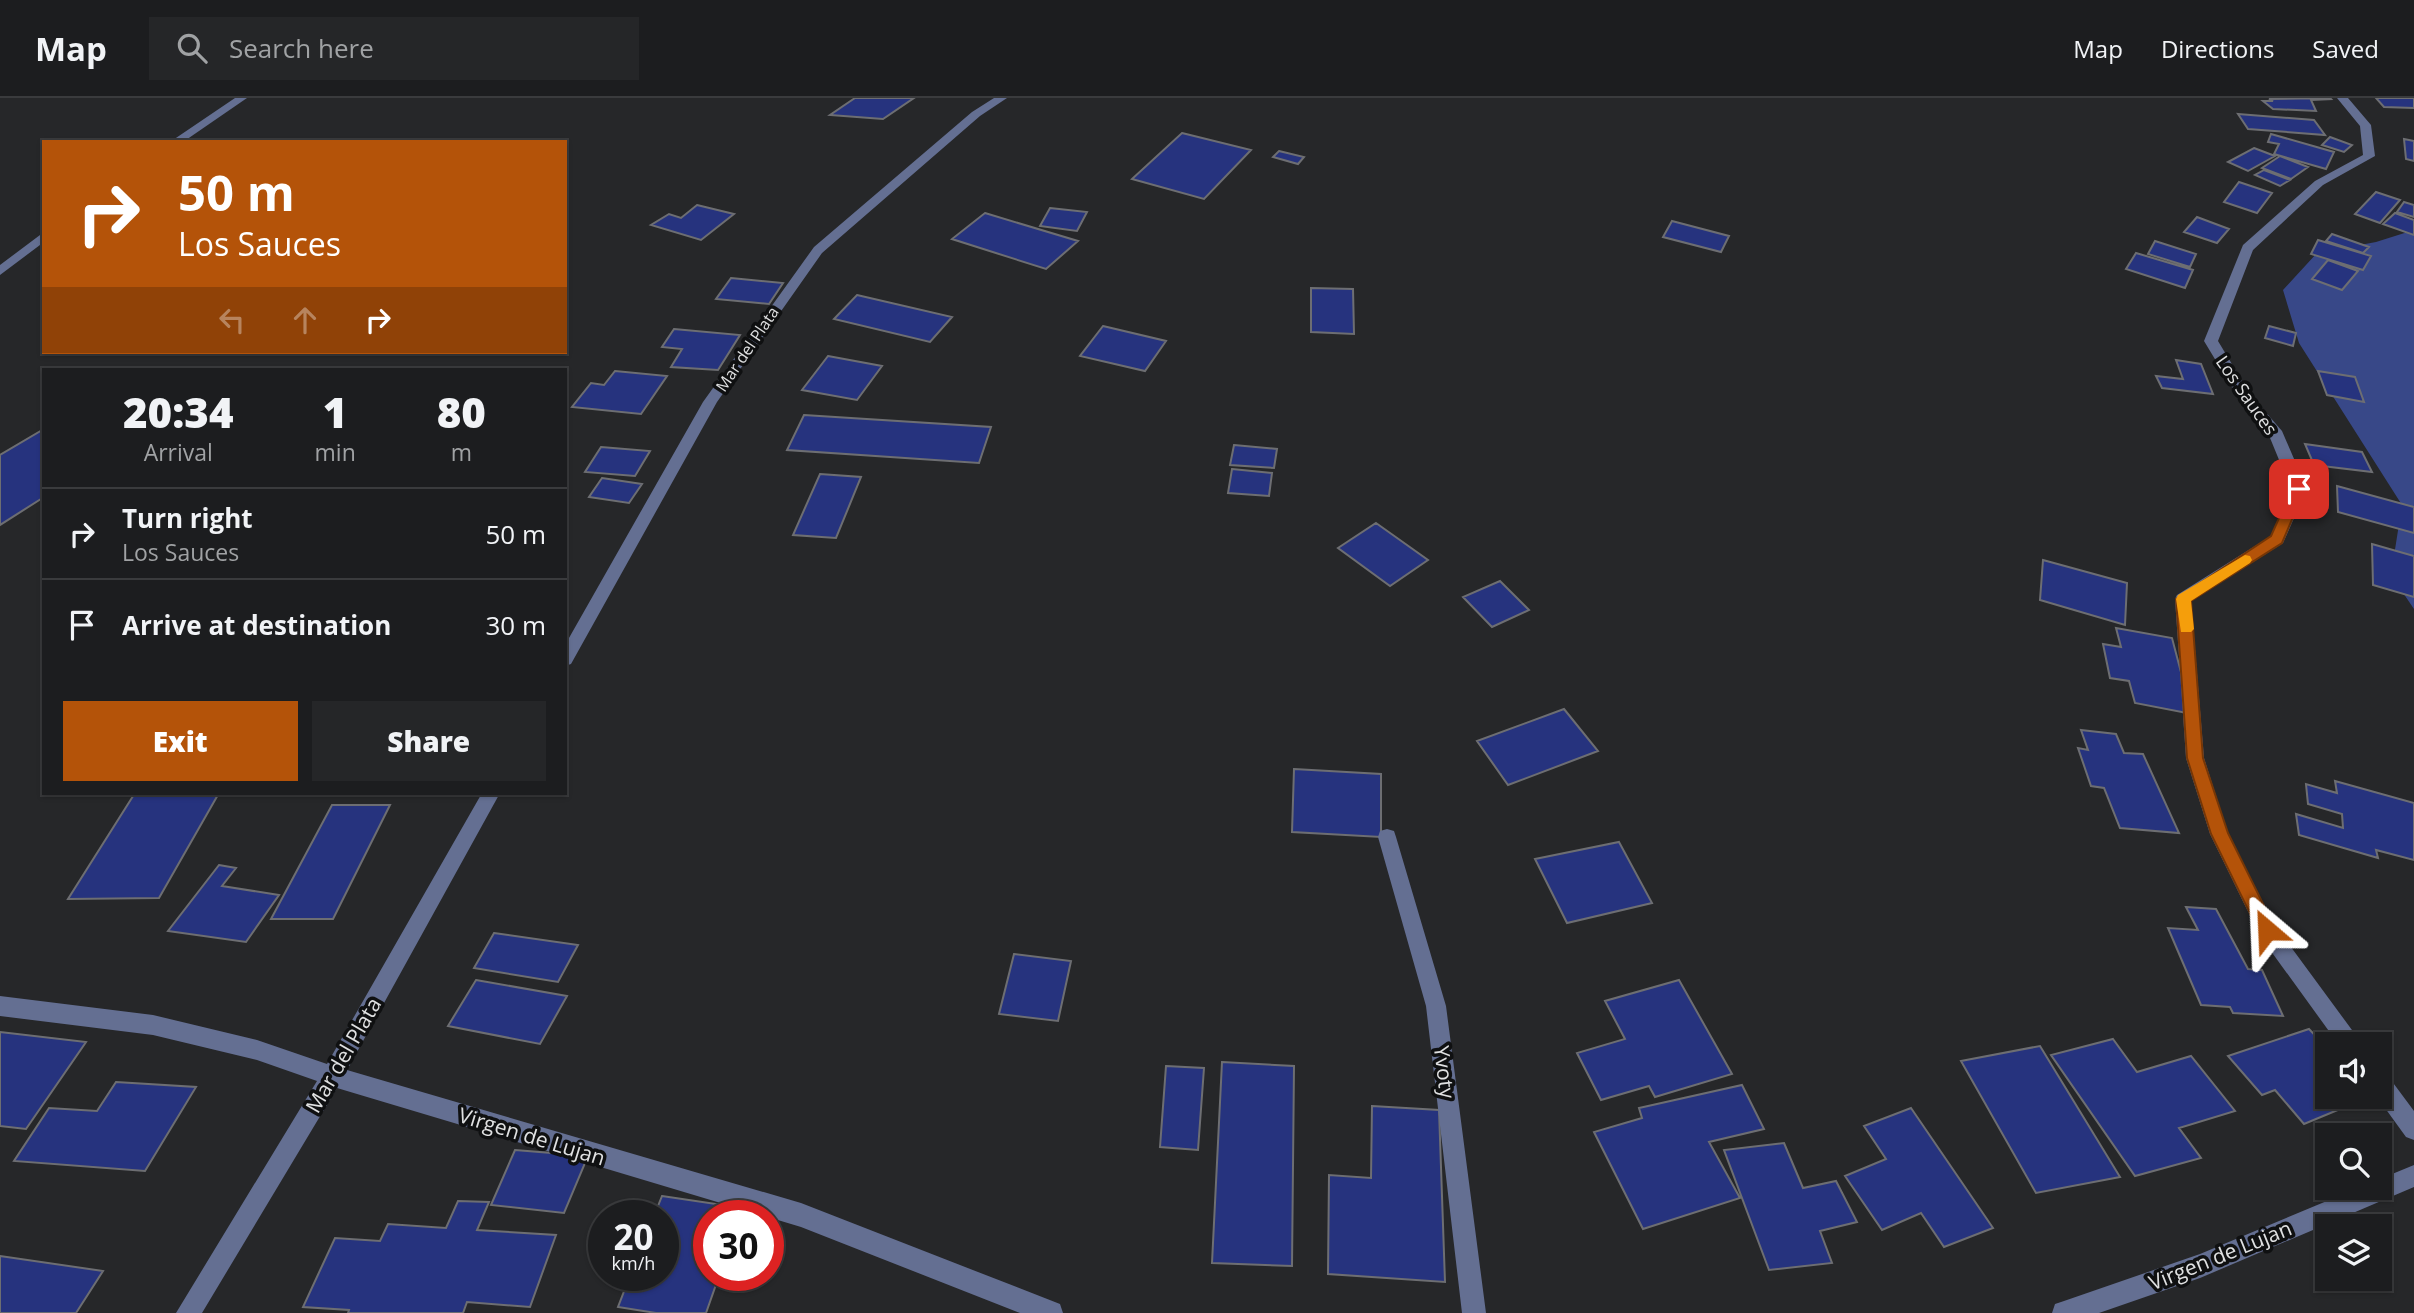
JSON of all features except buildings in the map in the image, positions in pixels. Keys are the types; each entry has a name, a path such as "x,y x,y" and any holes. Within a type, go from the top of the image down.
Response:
{"street":[{"path":"178,140 242,98"},
{"name":"Mar del Plata","path":"567,656 710,402 818,250 976,114 1002,98"},
{"name":"Los Sauces","path":"2342,98 2365,125 2369,156 2319,183 2247,248 2211,341 2244,396 2275,432 2299,489 2277,539 2183,599 2195,758 2219,834 2267,930 2342,1032"},
{"path":"0,271 42,238"},
{"name":"Mar del Plata","path":"188,1313 332,1076 490,795"},
{"name":"Yvoty","path":"1387,837 1436,1006 1474,1313"},
{"name":"Virgen de Lujan","path":"0,1006 153,1025 257,1050 332,1076 801,1216 1051,1313"},
{"path":"2392,1099 2414,1129"},
{"name":"Virgen de Lujan","path":"2064,1313 2090,1309 2200,1266 2414,1176"}],"shaded area":[{"path":"2414,230 2414,609 2391,575 2402,505 2299,343 2283,290 2317,253 2376,242"}],"slow traffic":[{"path":"2186,629 2183,599 2245,560"}],"route":[{"path":"2267,930 2219,834 2195,758 2193,701 2183,599 2277,539 2299,489"}]}
